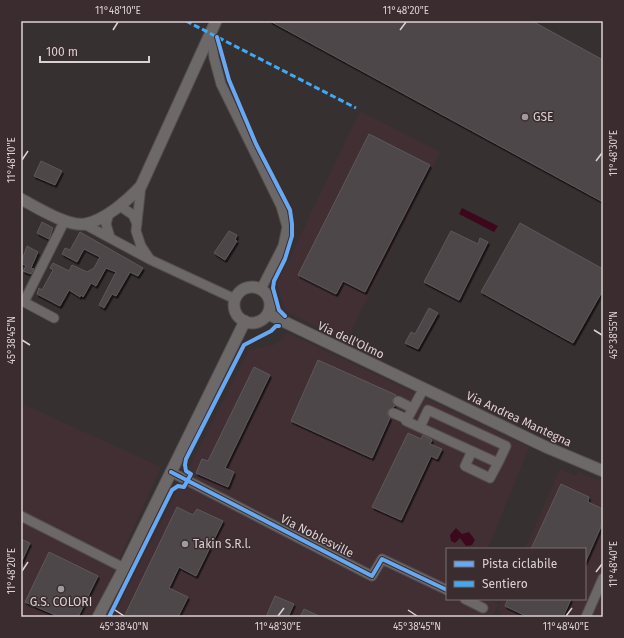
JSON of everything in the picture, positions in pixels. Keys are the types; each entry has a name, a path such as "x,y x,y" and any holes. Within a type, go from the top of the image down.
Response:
{"main road":[{"path":"21,199 65,220 84,224 109,213 120,206 141,186 216,21"},
{"path":"253,286 261,289 266,293 270,300 268,314 263,320 256,323 245,321 235,312 235,298 239,292 246,288 253,286"},
{"name":"Via dell'Olmo","path":"268,314 424,388"},
{"path":"98,617 124,568 245,321"},
{"name":"Via Andrea Mantegna","path":"424,388 546,447 603,471"}],"street":[{"path":"211,33 214,58 221,84 281,206 287,227 283,246 261,289"},
{"path":"124,244 130,240 137,227 141,186"},
{"path":"120,206 133,215 142,246 151,260"},
{"path":"109,213 106,224 110,237"},
{"path":"54,318 24,302 65,220"},
{"path":"84,224 124,244 151,260 235,298"},
{"path":"407,419 424,388"},
{"path":"398,401 428,410 506,446 490,478 465,466 472,451"},
{"path":"420,427 428,410"},
{"path":"392,413 407,419 406,421 498,463"},
{"name":"Via Noblesville","path":"171,472 372,576 382,559 446,590"},
{"path":"21,516 124,568"},
{"path":"586,617 603,578"},
{"path":"467,600 483,608"}],"shaded area":[{"path":"360,111 440,152 346,341 285,311 277,284"},
{"path":"462,208 498,226 494,232 459,214"},
{"path":"288,333 529,447 488,548 446,548 446,600 490,600 499,604 492,617 113,617 249,350 274,345"},
{"path":"21,403 161,467 100,602 90,617 21,617"},
{"path":"560,469 576,476 579,472 603,482 603,617 499,617 502,612 498,610 502,600 586,600 586,548 525,548"},
{"path":"456,528 462,534 469,532 475,540 472,545 466,546 460,538 455,543 451,541 450,535"}],"building":[{"name":"GSE","path":"270,21 532,21 603,60 603,202"},
{"path":"369,134 430,165 365,292 343,281 336,294 298,275"},
{"path":"41,161 62,171 55,185 34,176"},
{"path":"42,222 53,228 49,239 37,233"},
{"path":"520,223 603,269 603,290 573,343 481,292"},
{"path":"229,231 237,235 235,240 237,241 225,260 214,253"},
{"path":"451,231 478,244 480,238 488,242 459,300 424,282"},
{"path":"80,232 143,268 138,276 130,272 116,296 112,294 104,308 99,305 116,272 106,268 96,286 91,283 83,297 81,295 80,297 69,290 60,306 37,294 39,288 42,290 53,270 50,268 53,263 69,271 72,265 87,272 94,268 100,257 84,249 77,262 62,254 65,248 70,250"},
{"path":"27,246 38,252 31,268 34,269 31,274 23,271 26,266 21,263"},
{"path":"429,308 438,313 418,349 405,343 411,332 415,334"},
{"path":"318,360 396,395 392,401 395,406 388,410 387,414 390,418 372,458 291,421"},
{"path":"254,367 270,375 225,468 234,472 228,487 196,473 202,459 208,461"},
{"path":"408,433 421,439 423,435 432,440 430,444 442,449 437,459 431,456 401,520 372,507"},
{"path":"561,484 589,497 588,502 603,509 603,522 586,561 586,548 531,548"},
{"name":"Takin S.R.l.","path":"177,507 193,515 197,509 223,521 196,576 179,567 169,588 188,597 178,617 124,617"},
{"path":"21,539 30,543 21,563"},
{"name":"G.S. COLORI","path":"49,552 98,576 78,617 60,617 25,602"},
{"path":"275,596 294,604 288,617 266,617"},
{"path":"508,600 571,600 563,617 528,617 505,606"},
{"path":"304,609 321,617 300,617"}],"marked path":[{"path":"186,21 356,108"}],"cycle path":[{"path":"217,37 229,80 256,144 290,210 292,236 285,259 274,281 273,288 279,310 285,316"},
{"path":"109,617 172,490 178,486 184,487 191,474 186,471 186,459 244,345 271,331 276,326 279,326"},
{"path":"171,472 372,576 382,559 446,590"}],"place":[{"name":"GSE","path":"525,117"},
{"name":"Takin S.R.l.","path":"185,544"},
{"name":"G.S. COLORI","path":"61,589"}]}
